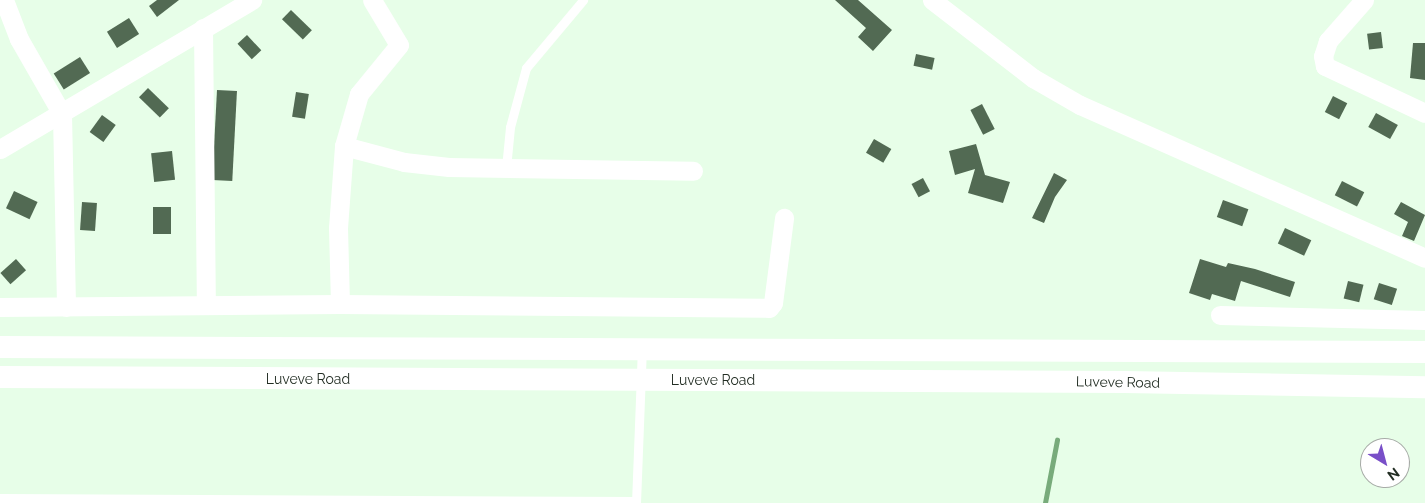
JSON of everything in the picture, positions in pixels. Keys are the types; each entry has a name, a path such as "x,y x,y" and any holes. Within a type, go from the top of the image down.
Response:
{"street":[{"path":"4,0 19,39 62,114 66,307"},
{"path":"0,148 62,114 252,0"},
{"path":"340,304 338,228 344,146 359,94 399,44 372,0"},
{"path":"932,0 1033,78 1080,105 1425,258"},
{"path":"1364,0 1328,41 1323,56 1325,66 1425,113"},
{"path":"203,28 206,304"},
{"path":"344,146 419,164 506,168 693,170"},
{"path":"0,307 340,304 769,308 773,303 784,218"},
{"path":"1220,315 1425,320"},
{"path":"0,347 642,347 1425,352"},
{"name":"Luveve Road","path":"0,377 1425,387"}],"lane":[{"path":"506,168 510,127 526,68 583,0"},
{"path":"0,498 636,502 642,347"}],"building":[{"path":"157,0 179,0 157,17 149,6"},
{"path":"835,0 858,0 892,30 873,51 858,37 866,28"},
{"path":"291,10 312,30 303,39 282,19"},
{"path":"129,18 139,34 117,48 107,32"},
{"path":"1381,32 1383,48 1369,50 1367,34"},
{"path":"247,35 261,50 252,59 237,44"},
{"path":"1413,43 1425,43 1425,80 1410,78"},
{"path":"916,54 935,58 932,70 914,66"},
{"path":"80,57 90,73 64,90 54,73"},
{"path":"148,88 169,108 160,117 139,97"},
{"path":"217,90 237,91 232,181 212,180"},
{"path":"296,92 309,94 305,119 292,117"},
{"path":"1333,96 1347,103 1339,119 1325,112"},
{"path":"982,104 995,129 983,135 970,110"},
{"path":"1376,113 1398,125 1390,139 1368,127"},
{"path":"102,115 116,125 103,142 90,132"},
{"path":"874,139 891,149 883,163 866,153"},
{"path":"976,144 985,175 1010,182 1003,203 968,193 975,169 955,175 949,151"},
{"path":"172,151 175,180 154,182 151,153"},
{"path":"1054,173 1067,180 1055,197 1044,223 1032,218"},
{"path":"923,178 930,191 919,197 912,184"},
{"path":"1342,181 1364,192 1357,207 1335,195"},
{"path":"14,191 38,202 30,219 6,208"},
{"path":"1223,200 1248,209 1242,226 1217,217"},
{"path":"82,202 97,203 95,231 80,230"},
{"path":"1401,202 1425,215 1414,241 1402,236 1408,222 1394,214"},
{"path":"153,207 171,207 171,234 153,234"},
{"path":"1285,228 1311,240 1304,256 1278,243"},
{"path":"16,259 26,270 10,284 0,273"},
{"path":"1200,259 1226,267 1228,263 1255,269 1295,282 1290,297 1241,281 1235,301 1212,294 1210,300 1189,293"},
{"path":"1348,281 1364,285 1359,302 1344,298"},
{"path":"1379,283 1397,289 1392,305 1374,299"}],"waterway":[{"path":"1045,503 1057,440"}]}
